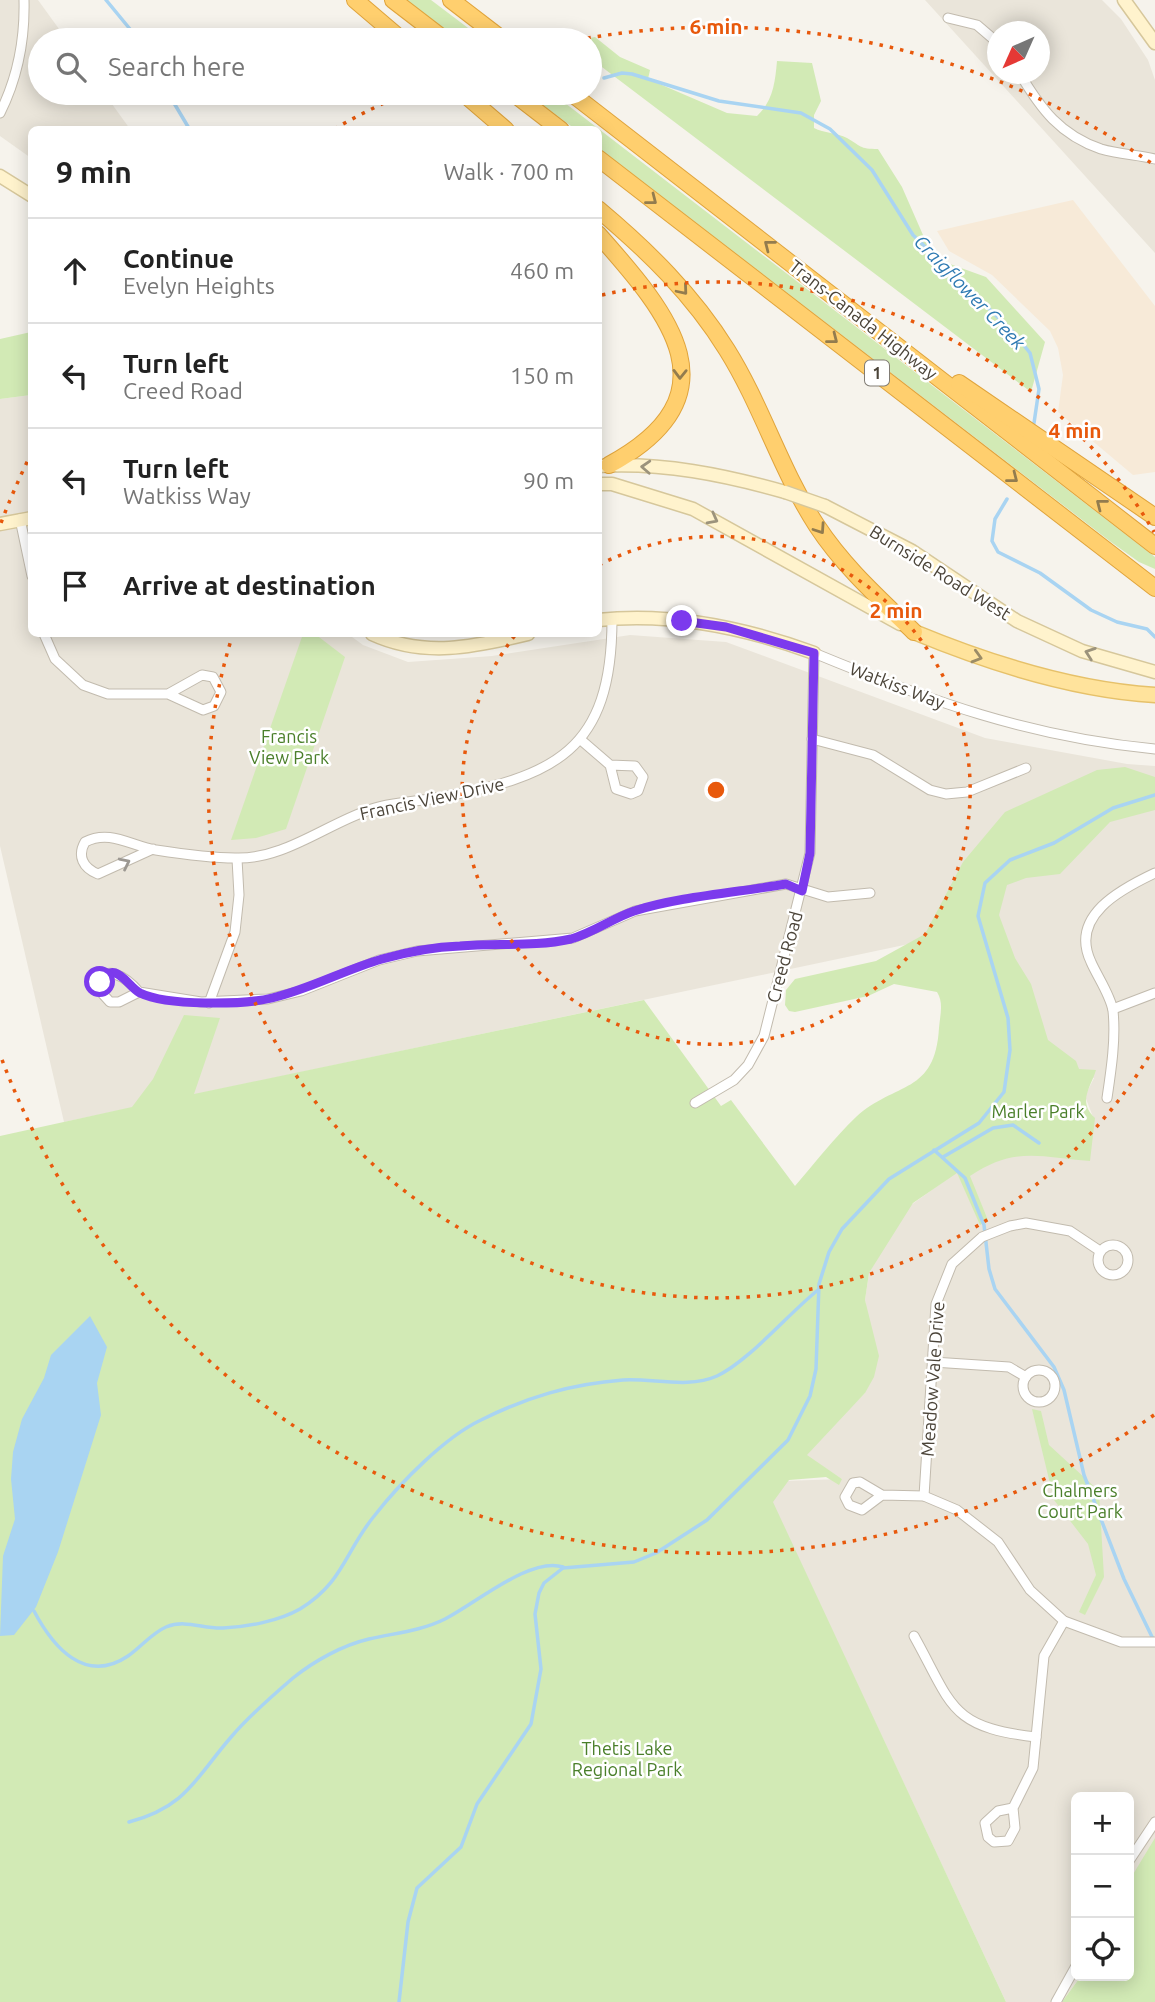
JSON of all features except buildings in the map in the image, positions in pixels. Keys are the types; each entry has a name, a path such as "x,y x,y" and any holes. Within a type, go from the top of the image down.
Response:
{"highway":[{"path":"355,0 388,28"},
{"path":"393,0 429,28"},
{"path":"451,0 487,28"},
{"path":"475,105 495,126"},
{"path":"477,105 501,126"},
{"path":"529,105 556,126"},
{"name":"Trans-Canada Highway","path":"587,105 1155,546"},
{"name":"Trans-Canada Highway","path":"602,161 1155,587"},
{"path":"602,212 653,257 706,319 751,392 816,525 852,574 914,632"},
{"path":"602,239 656,303 678,345 681,366 680,387 668,419 641,448 604,466"},
{"path":"881,332 1155,517"}],"main road":[{"path":"914,632 965,653 1049,677 1127,694 1155,695"}],"street":[{"path":"0,113 20,59 25,31 24,0"},
{"path":"1124,0 1155,43"},
{"path":"948,18 977,25 987,34"},
{"path":"1026,84 1040,109 1062,131 1102,149 1155,159"},
{"path":"0,176 28,194"},
{"name":"Burnside Road West","path":"604,466 709,473 785,492 825,506 912,551 1017,621 1082,651 1155,672"},
{"path":"602,484 612,484 693,509 914,632"},
{"path":"0,524 26,518 28,537"},
{"name":"Watkiss Way","path":"605,620 661,619 726,627 814,653 925,698 1001,723 1115,745 1155,749"},
{"name":"Francis View Drive","path":"153,849 98,874 85,867 81,857 85,842 93,838 126,839 153,849 237,859 268,855 372,808 492,788 527,778 559,759 581,740 607,685 612,655 605,620"},
{"path":"45,637 55,659 83,685 108,694 168,694 203,710 214,706 221,692 217,681 202,675 168,694"},
{"path":"380,637 400,645 429,650 456,648 513,637"},
{"name":"Creed Road","path":"695,1103 734,1080 758,1050 802,891 810,853 814,653"},
{"path":"812,739 873,755 930,790 946,794 967,792 1026,768"},
{"path":"581,740 610,765"},
{"path":"209,1003 234,932 239,895 237,859"},
{"path":"1107,1098 1111,1073 1113,1009 1087,954 1087,928 1100,905 1125,887 1155,873"},
{"path":"139,992 209,1003 245,1002 290,994 379,960 417,951 553,942 573,938 635,911 786,884 828,897 870,893"},
{"path":"1113,1009 1155,993"},
{"name":"Meadow Vale Drive","path":"924,1496 936,1304 945,1277 962,1253 982,1237 1010,1226 1040,1223 1070,1231 1100,1251"},
{"path":"933,1362 1009,1367 1026,1377"},
{"path":"883,1495 924,1496 957,1510 998,1542 1030,1590 1064,1621 1121,1642 1155,1642"},
{"path":"1013,1808 1032,1768 1044,1656 1064,1621"},
{"path":"914,1636 954,1709 972,1724 999,1732 1036,1737"},
{"path":"1133,1855 1155,1822"},
{"path":"1056,2002 1071,1975"}],"shaded area":[{"path":"0,0 38,0 58,28 28,28 28,105 113,105 128,126 28,126 28,156 0,136"},
{"path":"925,0 1102,0 1121,19 1148,60 1155,80 1155,253 1001,84 1050,84 1050,21 987,21 987,68"},
{"path":"1073,200 1155,306 1155,472 1133,475 1058,412 1063,375 1058,348 1050,331 992,275 949,251 937,231"},
{"path":"28,395 28,637 352,637 363,645 408,662 492,656 630,635 726,642 985,738 1127,764 1155,766 1155,1845 1134,1874 1134,1792 1071,1792 1071,1981 1077,1981 1062,2002 1006,2002 769,1495 783,1481 842,1479 804,1454 865,1393 868,1320 865,1300 869,1273 904,1210 957,1172 980,1224 988,1220 969,1176 1003,1154 1093,1117 1085,1096 1094,1078 1009,1068 980,929 64,1122 0,846 0,399"}],"green space":[{"path":"407,0 431,0 468,28 443,28"},
{"path":"602,43 620,57 650,70 648,79 727,113 757,116 770,98 777,61 812,63 821,101 814,115 814,128 843,136 864,148 878,149 902,187 923,235 935,252 950,264 986,277 1045,342 1031,392 602,67"},
{"path":"543,105 568,105 595,126 571,126"},
{"path":"602,131 1155,557 1155,569 1139,562 602,150"},
{"path":"28,333 28,395 0,399 0,339"},
{"name":"Francis View Park","path":"302,637 319,637 345,657 286,829 256,838 231,840"},
{"path":"1125,767 1155,777 1155,810 1110,822 1060,874 1026,878 1007,885 999,915 1015,958 1031,984 1048,1040 1076,1061 1079,1069 1096,1070 1086,1100 1095,1118 1090,1161 1041,1156 1014,1157 1001,1160 970,1176 988,1220 980,1225 957,1173 913,1203 869,1273 865,1300 879,1356 874,1377 865,1393 807,1455 842,1479 839,1485 826,1477 789,1480 773,1502 1006,2002 0,2002 0,1136 132,1107 153,1079 184,1015 220,1018 194,1094 644,1000 721,1106 731,1100 795,1186 856,1117 922,1076 936,1050 941,1005 937,992 894,984 868,996 795,1012 789,1011 785,1005 786,990 795,979 876,961 925,934 963,862 1005,812 1097,770"},
{"name":"Chalmers Court Park","path":"1032,1409 1041,1411 1049,1445 1099,1491 1104,1577 1085,1615 1079,1612 1096,1575 1088,1544 1054,1500"},
{"path":"1155,1838 1155,2002 1062,2002 1077,1981 1134,1981 1134,1873"}],"water":[{"path":"90,1316 107,1347 97,1383 101,1415 58,1552 36,1607 14,1635 0,1636 3,1556 15,1519 11,1479 13,1452 22,1419 44,1378 51,1355"}],"waterway":[{"name":"Craigflower Creek","path":"106,0 129,28"},
{"name":"Craigflower Creek","path":"604,78 622,73 632,74 719,101 801,113 830,129 872,170 913,235 1014,333 1030,353 1039,389 1034,423"},
{"name":"Craigflower Creek","path":"175,105 188,126"},
{"name":"Craigflower Creek","path":"1007,499 995,519 992,541 998,552 1040,573 1091,610 1117,622 1147,629 1155,637"},
{"name":"Craigflower Creek","path":"399,2002 408,1922 417,1888 461,1847 477,1804 531,1724 541,1669 535,1614 544,1583 563,1568 634,1562 656,1553 707,1520 788,1440 810,1396 816,1369 819,1284 829,1252 842,1229 889,1179 979,1123 1004,1092 1010,1050 1008,1018 978,916 985,883 1010,860 1054,843 1113,808 1155,795"},
{"path":"943,1157 993,1128 1013,1125 1039,1143"},
{"path":"934,1150 965,1178 984,1225 989,1269 995,1289 1054,1367 1064,1390 1084,1475 1124,1579 1154,1641"},
{"path":"34,1611 61,1649 84,1664 98,1666 112,1664 128,1656 156,1633 173,1625 232,1627 263,1623 292,1613 315,1599 326,1588 365,1528 397,1489 438,1449 467,1428 515,1405 567,1388 623,1380 694,1382 717,1376 755,1348 818,1290"},
{"path":"129,1822 149,1816 178,1799 254,1713 293,1678 319,1660 359,1642 436,1623 503,1583 535,1568 550,1565 563,1567"}],"route":[{"path":"100,982 104,975 113,972 130,981 139,992 172,999 233,1003 268,999 301,991 379,960 417,951 458,946 543,943 573,938 635,911 664,905 786,884 802,891 810,853 814,653 726,627 682,621"}],"park label":[{"name":"Marler Park","path":"1038,1112"},
{"name":"Thetis Lake Regional Park","path":"627,1759"}]}
